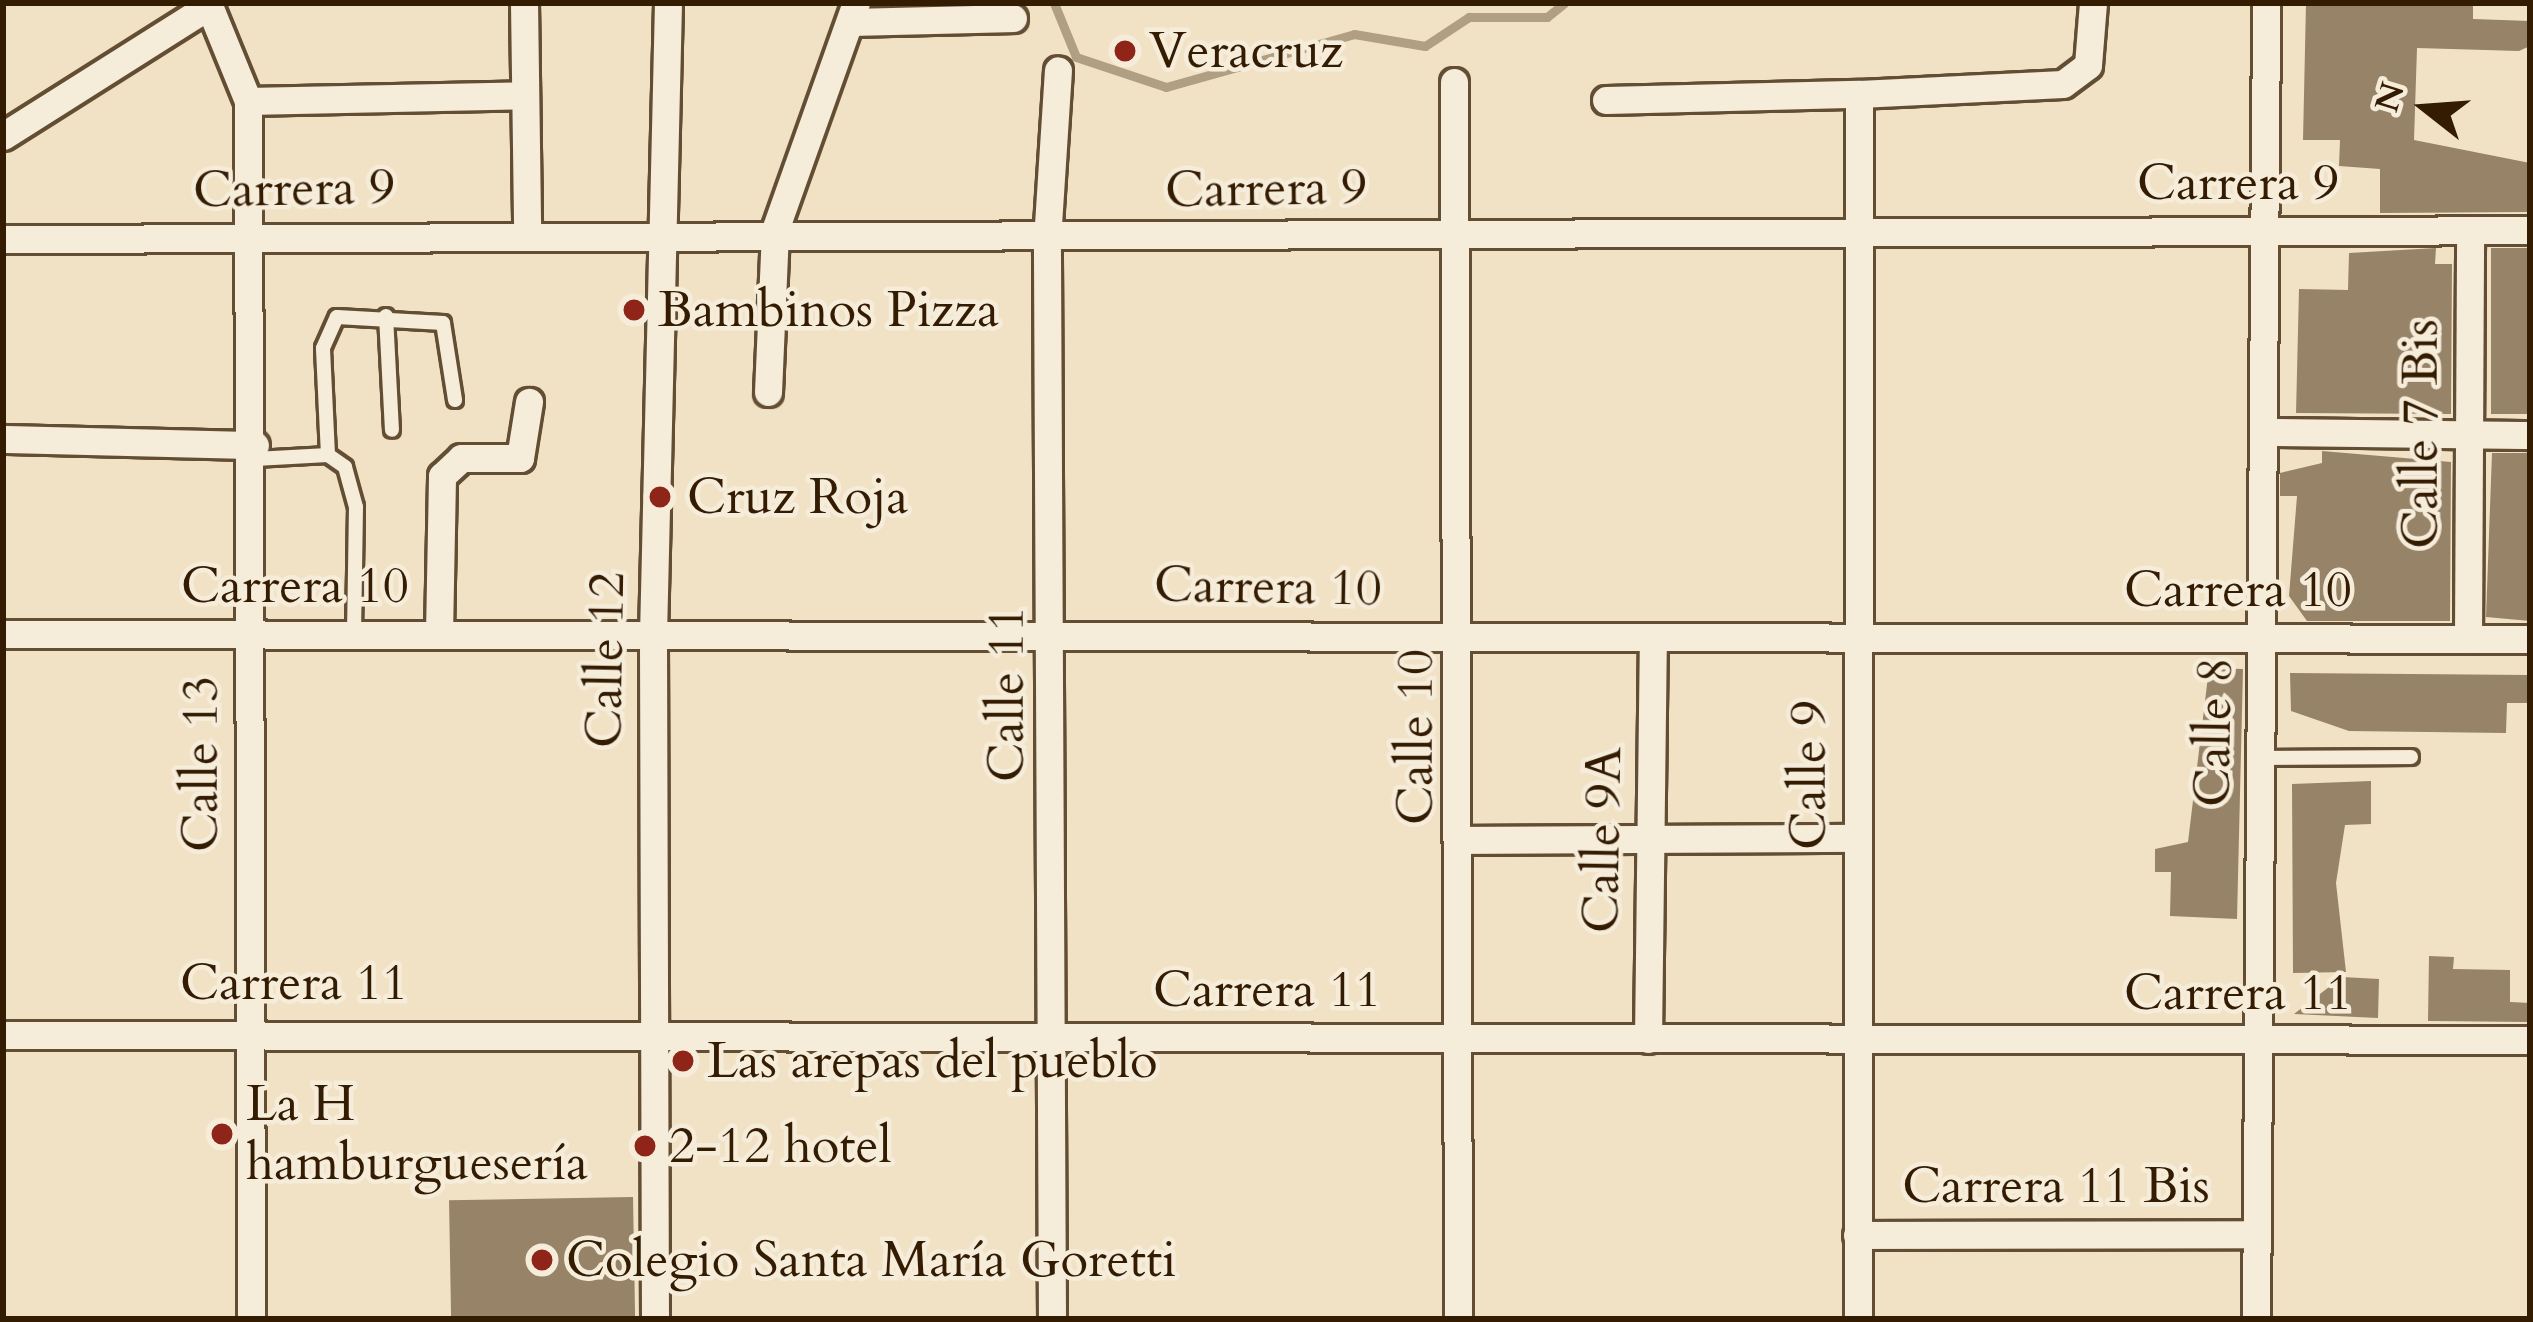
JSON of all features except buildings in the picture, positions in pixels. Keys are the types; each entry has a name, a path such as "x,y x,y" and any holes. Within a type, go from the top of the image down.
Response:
{"street":[{"path":"524,3 527,232"},
{"name":"Calle 12","path":"655,1319 652,634 668,3"},
{"path":"1606,100 2062,84 2088,64 2093,3"},
{"name":"Calle 8","path":"2257,1319 2269,432 2266,3"},
{"path":"3,136 209,4"},
{"name":"Calle 13","path":"209,4 248,100 246,240 255,452 250,634 250,1319"},
{"path":"768,392 775,230 855,13 1013,19"},
{"name":"Calle 11","path":"1052,1319 1056,631 1047,240 1058,70"},
{"name":"Calle 10","path":"1454,82 1464,639 1458,1319"},
{"name":"Calle 9","path":"1858,1319 1855,1040 1863,230 1859,94"},
{"path":"248,100 525,95"},
{"name":"Carrera 9","path":"3,239 246,240 664,230 1047,240 1863,230 2530,230"},
{"name":"Calle 7 Bis","path":"2468,638 2470,230"},
{"path":"439,634 442,476 461,458 520,458 529,402"},
{"path":"2269,432 2530,435"},
{"path":"3,439 255,452"},
{"name":"Carrera 10","path":"3,634 1056,631 1857,643 2264,636 2530,639"},
{"name":"Calle 9A","path":"1648,1039 1653,642"},
{"path":"1463,840 1858,838"},
{"name":"Carrera 11","path":"3,1035 653,1029 1462,1039 2530,1040"},
{"name":"Carrera 11 Bis","path":"1857,1235 2256,1234"}],"lane":[{"path":"328,455 325,334 338,317 386,316 443,323 455,400"},
{"path":"386,316 392,430"},
{"path":"255,452 328,455 345,467 356,507 354,634"},
{"path":"2262,758 2411,758"}],"waterway":[{"path":"1054,3 1076,57 1166,87 1354,34 1425,46 1469,17 1547,17 1564,3"}],"place":[{"name":"Veracruz","path":"1125,51"},
{"name":"Bambinos Pizza","path":"634,310"},
{"name":"Cruz Roja","path":"660,497"},
{"name":"Las arepas del pueblo","path":"683,1061"},
{"name":"La H hamburguesería","path":"222,1134"},
{"name":"2-12 hotel","path":"645,1146"},
{"name":"Colegio Santa María Goretti","path":"542,1260"}]}
